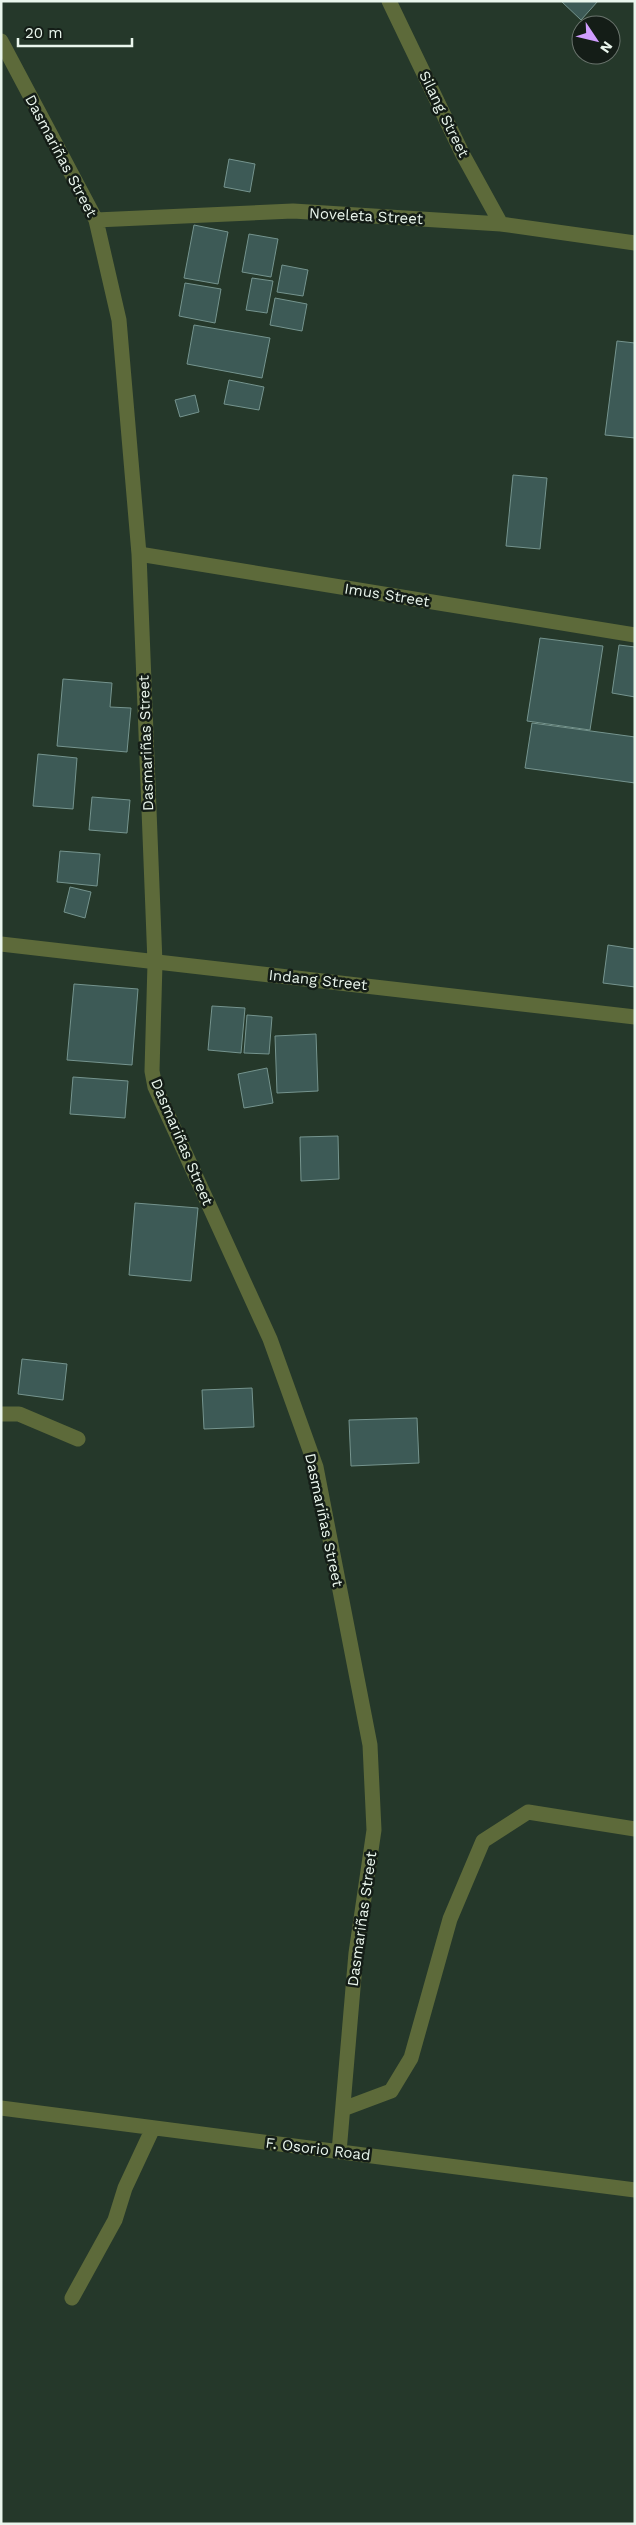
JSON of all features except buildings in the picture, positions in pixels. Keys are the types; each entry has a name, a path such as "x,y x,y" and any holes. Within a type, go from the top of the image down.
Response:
{"street":[{"name":"Silang Street","path":"390,1 463,155 501,224"},
{"name":"Dasmariñas Street","path":"1,41 96,220 119,320 138,554 155,962 152,1071 155,1087 270,1340 316,1467 370,1745 374,1830 356,1953 339,2152"},
{"name":"Noveleta Street","path":"96,220 293,211 501,224 635,242"},
{"name":"Imus Street","path":"138,554 635,635"},
{"name":"Indang Street","path":"1,944 635,1017"},
{"path":"1,1414 19,1414 78,1438"},
{"path":"342,2109 391,2091 411,2058 450,1919 483,1841 528,1812 635,1829"},
{"name":"F. Osorio Road","path":"1,2108 635,2190"},
{"path":"72,2298 115,2220 125,2188 153,2128"}]}
